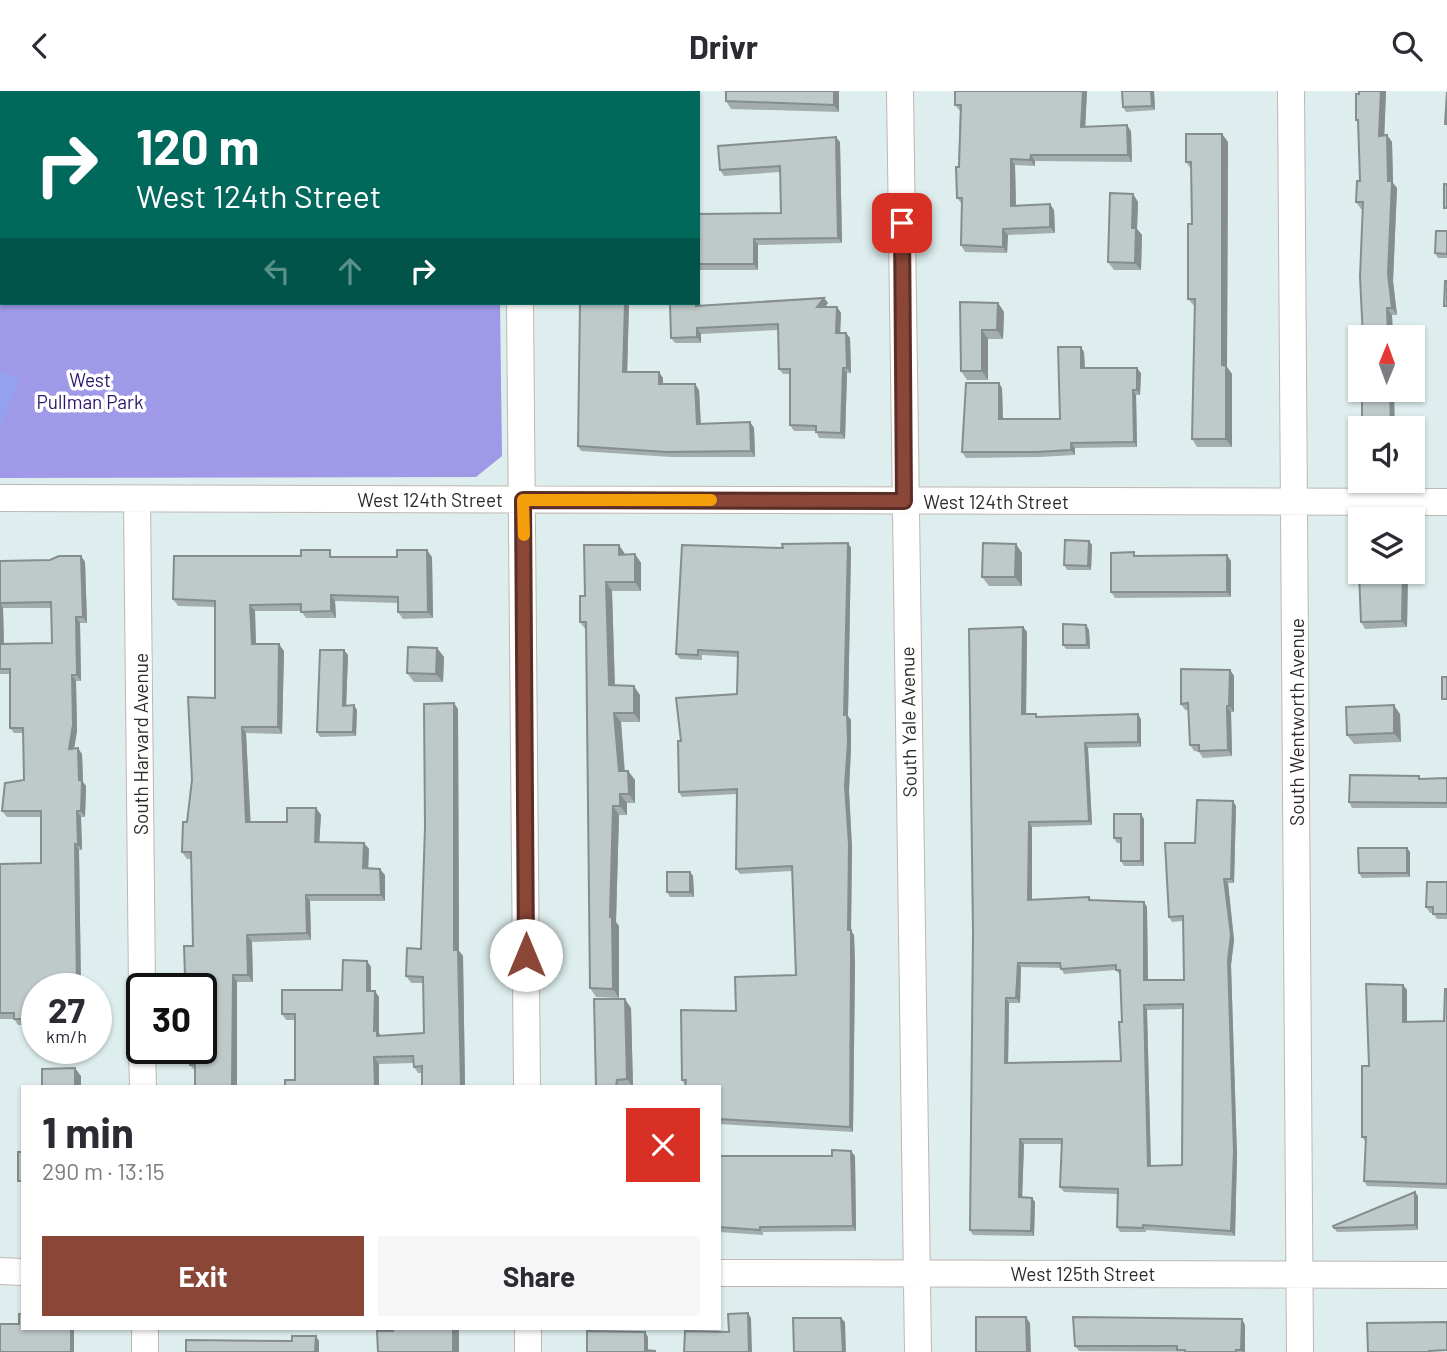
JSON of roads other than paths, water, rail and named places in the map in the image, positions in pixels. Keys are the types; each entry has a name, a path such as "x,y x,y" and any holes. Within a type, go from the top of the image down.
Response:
{"street":[{"name":"South Yale Avenue","path":"900,91 918,1352"},
{"name":"South Wentworth Avenue","path":"1291,91 1300,1352"},
{"path":"520,305 527,1085"},
{"name":"West 124th Street","path":"0,498 1447,502"},
{"name":"South Harvard Avenue","path":"137,499 142,973"},
{"path":"142,1064 143,1085"},
{"path":"0,1271 21,1272"},
{"name":"West 125th Street","path":"721,1273 1447,1275"},
{"path":"145,1330 145,1352"},
{"path":"528,1330 528,1352"}],"park label":[{"name":"West Pullman Park","path":"90,390"}]}
